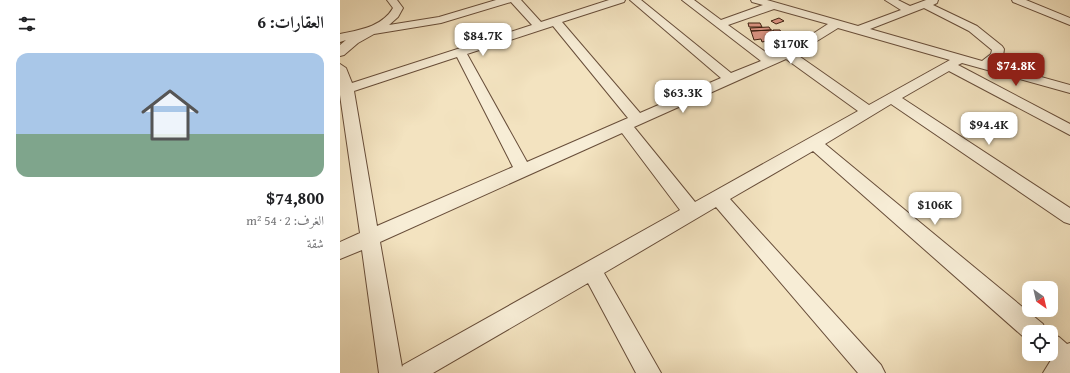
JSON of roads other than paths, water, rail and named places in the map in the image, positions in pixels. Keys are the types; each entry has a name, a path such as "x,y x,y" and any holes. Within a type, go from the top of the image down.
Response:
{"street":[{"path":"340,52 354,39 385,23 396,13 398,8 392,0"},
{"path":"340,38 370,30 426,23 507,0"},
{"path":"515,0 539,26"},
{"path":"344,89 620,0"},
{"path":"635,0 730,79"},
{"path":"687,0 769,61"},
{"path":"756,0 858,30 955,62 1070,130"},
{"path":"890,0 910,10"},
{"path":"858,30 934,0"},
{"path":"1017,0 1070,22"},
{"path":"923,4 992,41 998,49 997,56 984,65"},
{"path":"721,24 774,5"},
{"path":"555,21 631,123 693,213"},
{"path":"340,251 371,239 523,170 787,54 801,47 836,24"},
{"path":"460,52 523,170"},
{"path":"787,54 870,112"},
{"path":"411,373 870,112 955,62 984,65 1070,89"},
{"path":"340,68 371,239 391,373"},
{"path":"893,98 1070,217"},
{"path":"814,144 1027,325"},
{"path":"719,198 873,373"},
{"path":"592,270 649,373"}]}
